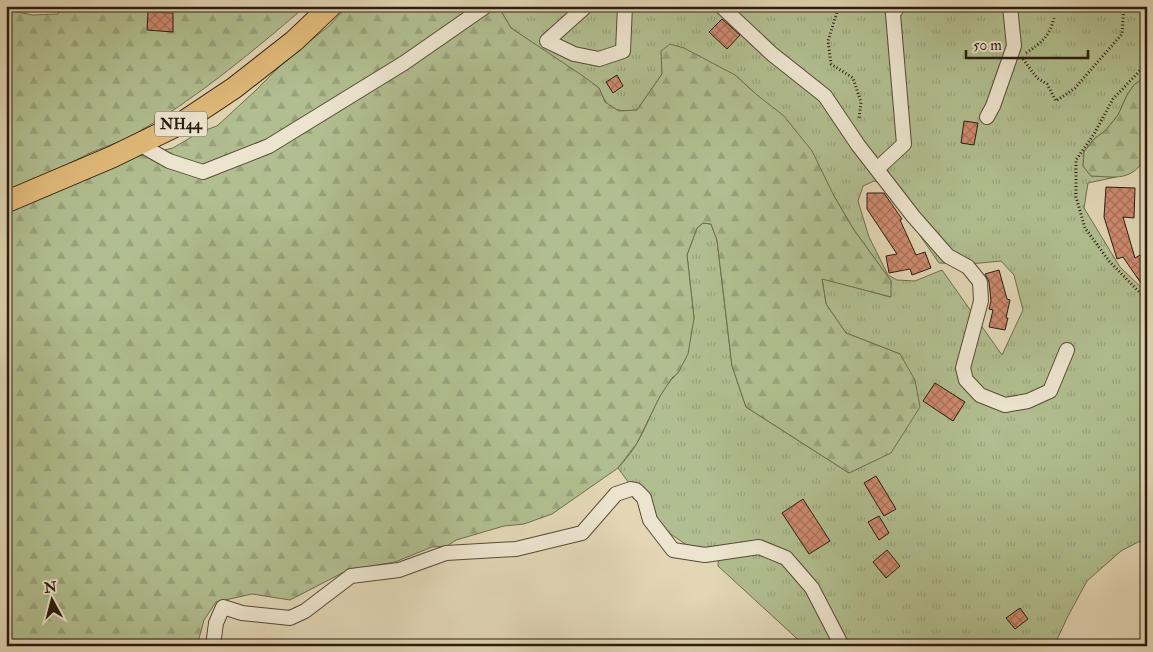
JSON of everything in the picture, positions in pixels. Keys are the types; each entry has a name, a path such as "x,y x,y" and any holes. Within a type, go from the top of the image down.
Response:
{"main road":[{"name":"NH44","path":"6,202 180,124 234,88 294,42 331,6"}],"street":[{"path":"139,144 169,160 203,172 269,146 404,62 486,6"},
{"path":"586,6 547,41 574,54 599,59 623,52 626,6"},
{"path":"721,6 772,54 825,96 913,216 948,256 968,267 980,282 981,301 963,368 966,380 980,395 1005,405 1028,401 1050,391 1066,350"},
{"path":"877,169 904,144 893,14 898,6"},
{"path":"987,117 994,106 1014,46 1010,6"},
{"path":"213,646 216,623 223,607 242,613 290,618 305,611 351,576 399,570 446,554 516,549 582,533 616,494 630,489 636,490 644,498 650,520 673,550 705,555 759,547 786,558 812,588 842,646"}],"path":[{"path":"837,6 838,9 828,41 831,64 853,78 861,102 859,123"},
{"path":"1054,18 1051,30 1038,45 1021,57 1036,78 1047,84 1056,101 1075,88 1122,34 1124,6"},
{"path":"1147,63 1113,99 1094,134 1076,160 1076,197 1085,228 1109,261 1147,300"}],"green space":[{"path":"61,6 306,6 223,74 158,120 123,140 6,191 6,10 33,15 58,14"},
{"path":"348,6 498,6 511,28 599,88 605,102 619,111 637,110 662,74 661,51 670,44 684,48 735,75 784,116 812,151 834,196 854,230 891,281 891,297 822,279 826,304 846,333 900,354 915,380 920,407 891,453 849,473 746,407 732,366 717,240 711,224 703,223 697,228 687,255 694,318 688,354 678,373 672,378 660,396 637,443 618,468 552,514 524,524 504,526 456,540 447,546 432,547 395,562 348,570 290,600 252,594 216,602 204,620 197,646 6,646 6,209 107,163 173,148 200,132 217,126 286,60 329,26"},
{"path":"498,6 1147,6 1147,75 1134,85 1118,115 1084,152 1083,166 1091,176 1116,177 1088,183 1084,208 1120,267 1147,293 1147,541 1138,542 1121,551 1087,581 1054,646 805,646 718,566 719,549 688,546 662,528 618,468 637,443 659,397 678,373 694,318 687,255 697,228 703,223 711,224 717,240 732,366 746,407 849,473 900,354 846,333 826,304 822,278 890,297 891,281 854,230 834,196 757,95 735,75 662,68 662,74 637,110 617,110 609,105 599,88 511,28","holes":["874,181 885,185 939,263 970,264 1001,261 1014,275 1023,310 1002,355 942,270 915,281 897,280 888,275 869,237 858,201 863,186"]},
{"path":"1147,75 1147,156 1129,174 1116,177 1091,176 1083,166 1084,152 1118,115 1134,85"}],"building":[{"path":"148,12 173,13 173,32 147,30"},
{"path":"722,19 740,35 727,49 709,32"},
{"path":"617,75 623,86 613,93 606,82"},
{"path":"964,121 978,123 974,145 961,143"},
{"path":"1106,187 1135,188 1134,218 1123,217 1135,258 1140,255 1147,265 1147,292 1123,257 1117,259 1104,217"},
{"path":"867,193 884,193 902,219 900,220 916,255 925,252 931,268 912,275 910,269 889,273 886,256 897,254 867,209"},
{"path":"999,270 1007,299 1010,300 1005,330 989,327 993,310 989,309 991,301 989,282 985,274"},
{"path":"935,383 965,402 953,421 923,401"},
{"path":"876,476 896,509 884,516 864,483"},
{"path":"803,499 830,541 809,554 782,513"},
{"path":"879,516 889,533 879,540 868,522"},
{"path":"887,550 900,566 886,578 873,562"},
{"path":"1020,608 1028,619 1015,629 1006,618"}]}
